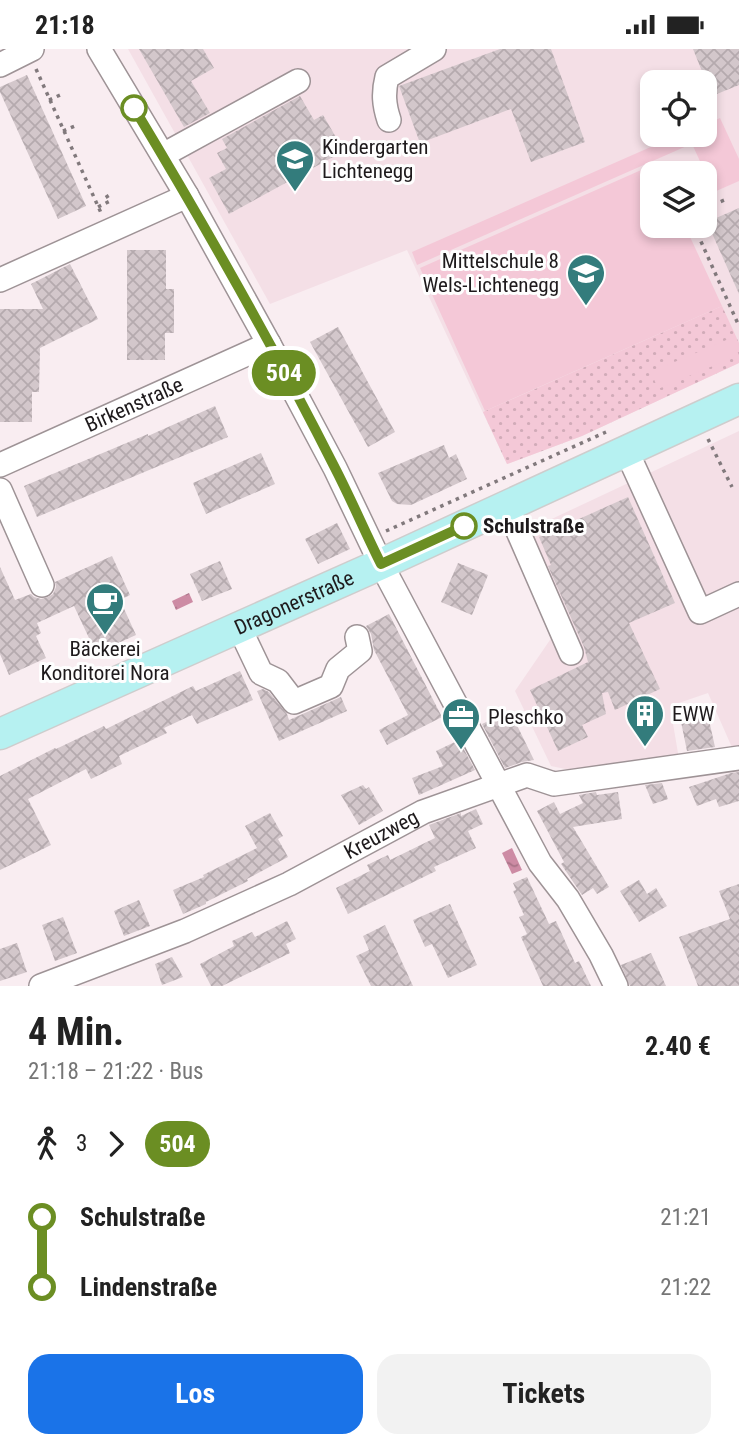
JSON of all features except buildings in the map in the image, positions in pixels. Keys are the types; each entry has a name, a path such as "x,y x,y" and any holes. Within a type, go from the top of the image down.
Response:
{"main road":[{"name":"Dragonerstraße","path":"0,734 239,627 375,552 507,506 620,440 739,399"}],"street":[{"path":"99,49 187,196 269,344 335,468 375,552 540,863 568,899 616,986"},
{"path":"389,120 384,106 387,77 434,49"},
{"path":"0,65 30,50"},
{"path":"163,155 298,81"},
{"path":"0,280 187,196"},
{"name":"Birkenstraße","path":"0,465 269,344"},
{"path":"620,440 700,612 739,594"},
{"path":"0,490 42,585"},
{"path":"507,506 571,653"},
{"path":"239,627 261,673 278,681 294,702 331,685 338,669 360,651 357,637"},
{"name":"Kreuzweg","path":"52,984 185,931 289,884 422,812 527,775 554,784 739,758"}],"path":[{"path":"30,50 49,100 109,231"},
{"path":"49,100 60,95"},
{"path":"63,131 75,126"},
{"path":"98,207 110,201 106,193"},
{"path":"717,203 727,199"},
{"path":"699,238 739,326"},
{"path":"708,438 732,487"},
{"path":"375,552 620,440"}],"shaded area":[{"path":"128,49 739,49 739,363 582,436 507,464 407,250 270,304"},
{"path":"720,118 739,159 739,181 717,191 717,161 700,161 693,147 717,147 717,119"},
{"path":"651,147 684,147 653,161 640,161 640,167 417,265 412,252"},
{"path":"640,171 640,238 691,238 722,306 485,411 420,268"},
{"path":"722,306 739,343 739,363 582,436 507,464 483,412"},
{"path":"731,338 739,355 658,389 651,372"},
{"path":"739,431 739,752 734,752 708,693 670,706 679,759 580,772 551,766 515,691 552,637 507,540"}],"water":[{"path":"189,593 193,602 176,610 172,601"},
{"path":"512,848 522,870 512,874 502,853"}],"bus line":[{"name":"504","path":"134,108 187,196 269,344 335,468 381,564 464,526"}],"place":[{"name":"Kindergarten Lichtenegg","path":"295,193"},
{"name":"Mittelschule 8 Wels-Lichtenegg","path":"586,307"},
{"name":"Schulstraße","path":"464,526"},
{"name":"Bäckerei Konditorei Nora","path":"105,636"},
{"name":"EWW","path":"645,748"},
{"name":"Pleschko","path":"461,751"}]}
